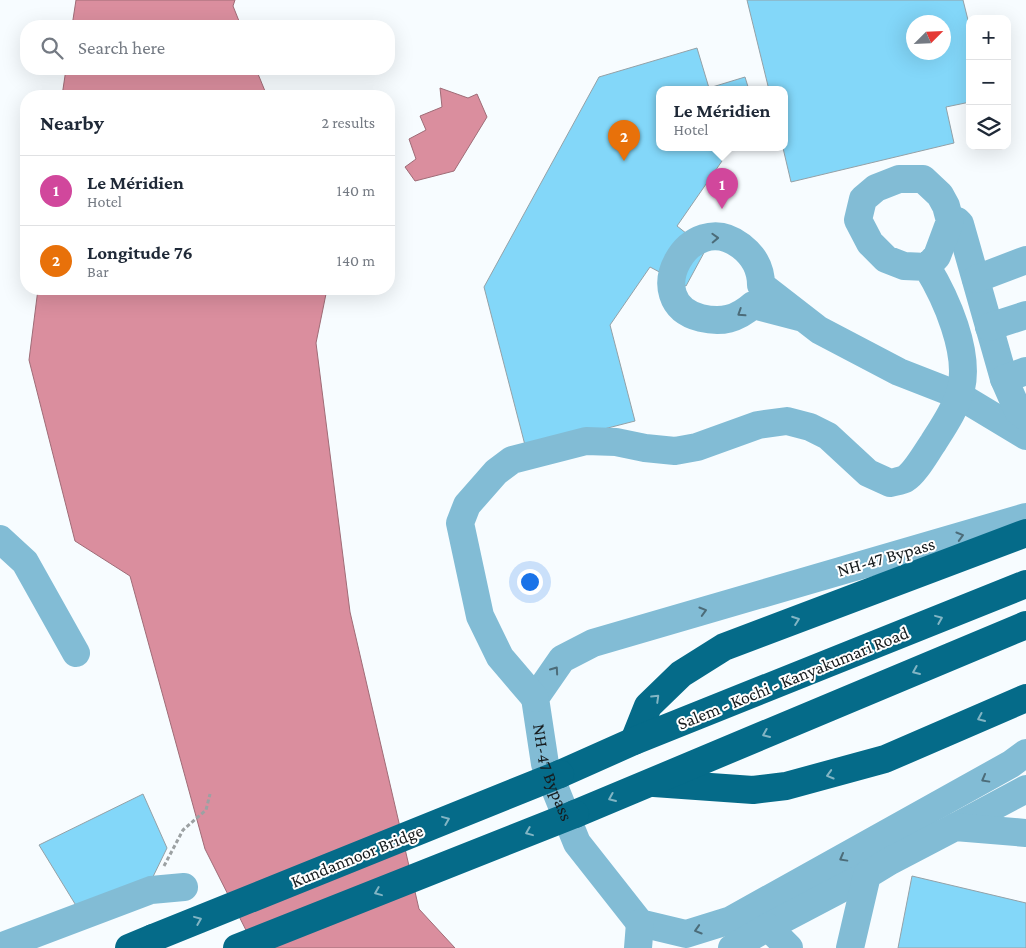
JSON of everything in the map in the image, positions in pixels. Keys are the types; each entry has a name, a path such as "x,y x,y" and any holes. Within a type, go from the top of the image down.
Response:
{"highway":[{"path":"634,741 648,706 681,674 724,646 1026,533"},
{"name":"Salem - Kochi - Kanyakumari Road","path":"560,774 634,741 1026,584"},
{"path":"237,948 575,814 1026,626"},
{"path":"650,782 753,790 786,786 885,759 1026,698"},
{"name":"Kundannoor Bridge","path":"141,943 560,774"}],"street":[{"path":"923,178 940,195 946,206 950,221 937,256 927,267 904,266 886,259 870,242 858,220 863,199 876,188 899,179 923,178"},
{"path":"950,221 957,221 960,224 989,327 1015,374 1018,411 1026,417"},
{"path":"802,318 753,304 733,319 710,320 696,317 681,308 675,300 671,285 671,275 684,250 695,241 716,236 735,241 747,251 759,268 761,285 819,330 899,372 958,395 1026,436"},
{"path":"976,279 1026,260"},
{"path":"535,698 500,657 480,616 460,523 468,505 496,472 512,460 586,441 616,442 676,451 697,447 758,425 787,421 810,427 828,436 868,472 890,483 906,478 920,463 939,433 961,389 963,357 941,292 927,267"},
{"path":"989,327 1026,315"},
{"name":"NH-47 Bypass","path":"1026,517 593,643 562,659 535,698 545,764 576,843 639,935 686,934 732,920 1011,764 1026,753"},
{"path":"0,539 24,562 76,653"},
{"path":"732,948 1026,789"},
{"path":"955,827 1026,834"},
{"path":"850,948 867,875"},
{"path":"0,947 151,890 184,887"},
{"path":"768,927 789,948"}],"path":[{"path":"151,890 183,830 206,810 210,794"}],"shaded area":[{"path":"76,0 235,0 233,6 239,20 73,20"},
{"path":"65,75 258,75 265,90 63,90"},
{"path":"440,88 468,98 477,94 487,117 454,171 415,181 405,167 416,159 409,139 426,130 420,116 442,107"},
{"path":"37,295 326,295 316,343 350,612 419,909 455,948 255,948 205,849 130,576 75,541 29,360"}],"building":[{"path":"747,0 963,0 967,15 966,103 946,107 954,143 791,182 784,151 788,151 788,86 768,86"},
{"path":"697,48 708,86 656,86 656,151 719,151 722,161 677,226 706,249 686,286 650,267 610,325 635,421 526,449 484,287 599,77"},
{"path":"745,77 748,86 716,86"},
{"path":"143,794 167,848 147,889 80,912 39,845"},
{"path":"912,876 1026,903 1026,948 898,948"}],"place":[{"name":"Longitude 76","path":"624,161"},
{"name":"Le Méridien","path":"722,209"}]}
